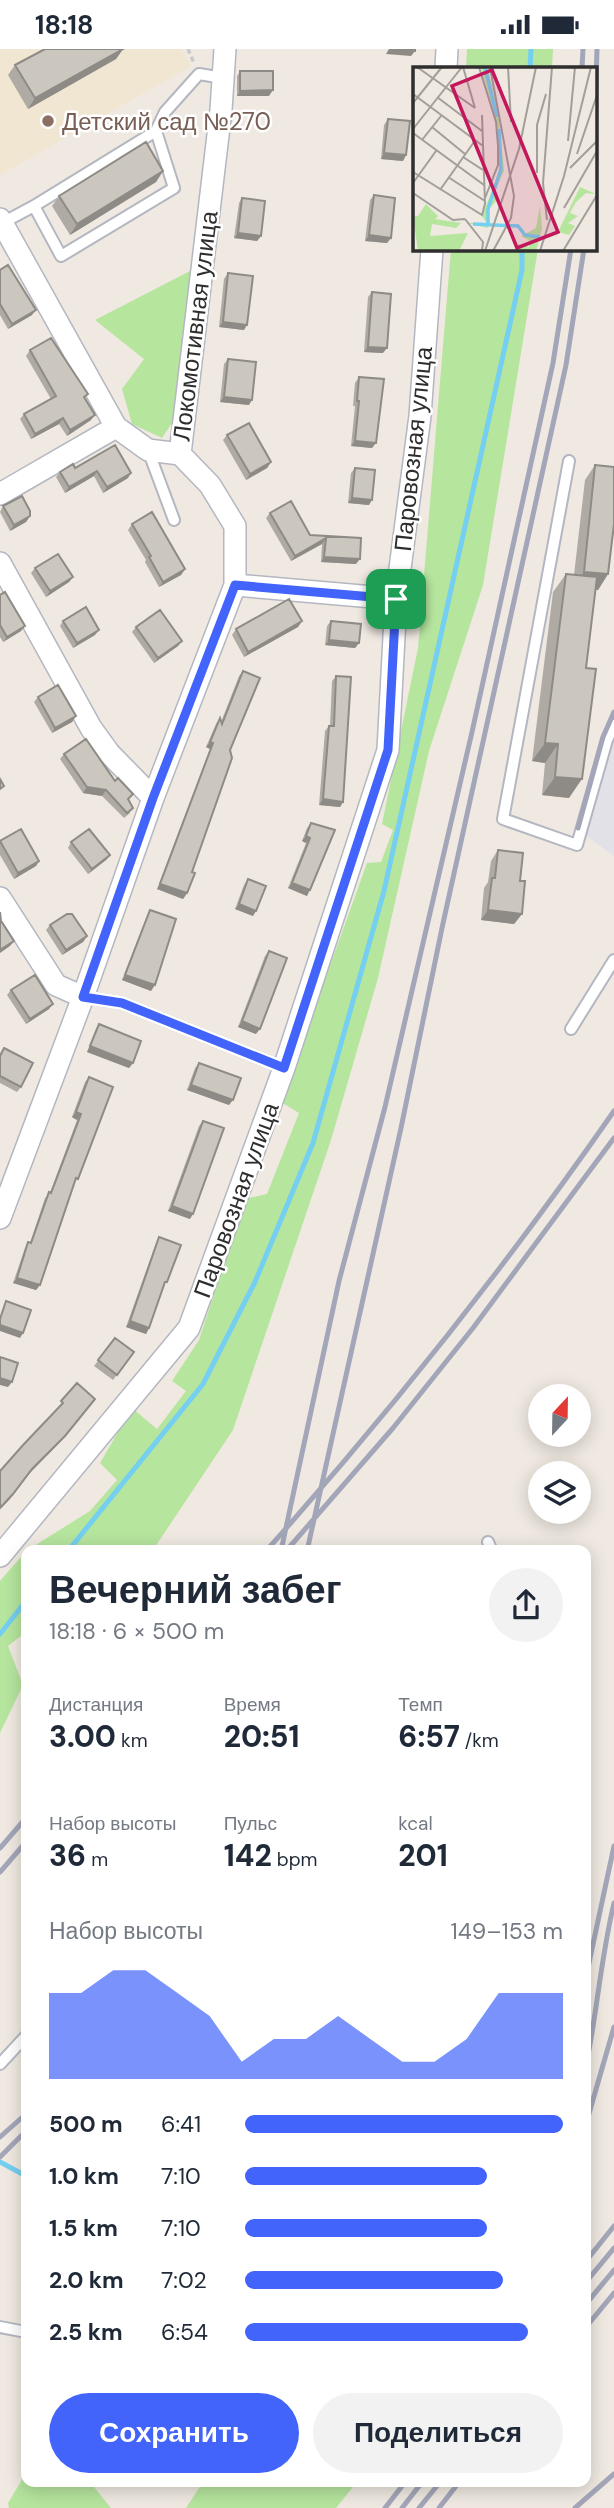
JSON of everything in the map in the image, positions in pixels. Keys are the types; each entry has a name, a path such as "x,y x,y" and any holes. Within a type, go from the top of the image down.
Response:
{"street":[{"name":"Локомотивная улица","path":"225,49 180,454 210,485 235,526 235,585"},
{"path":"446,67 447,49"},
{"path":"1,221 116,427 148,450 180,454"},
{"name":"Паровозная улица","path":"0,1556 189,1328 284,1068 388,750 396,599 420,417 432,250"},
{"path":"0,494 116,427"},
{"path":"0,563 91,728 109,753 153,798"},
{"path":"0,1218 83,997 153,798 235,585 396,599"},
{"path":"0,898 56,985 83,997"}],"lane":[{"path":"1,221 34,206 156,131 166,112 199,74 223,78"},
{"path":"34,206 61,256 174,188 156,131"},
{"path":"148,450 174,520"},
{"path":"569,461 503,819 577,845 607,740 614,725"},
{"path":"571,1029 614,960"},
{"path":"83,997 122,1003 284,1068"},
{"path":"0,2064 21,2041"},
{"path":"1,2331 21,2332"}],"shaded area":[{"name":"Детский сад №270","path":"0,49 181,49 191,66 0,175"},
{"path":"614,726 614,856 585,835"}],"green space":[{"path":"467,49 553,49 552,67 466,67"},
{"path":"451,250 538,250 483,585 429,751 378,978 331,1140 233,1430 156,1545 36,1545 90,1511 117,1480 100,1463 132,1408 157,1429 186,1391 172,1381 199,1340 245,1199 267,1194 299,1113 281,1102 367,863 381,862 393,830 382,824 418,648"},
{"path":"192,270 179,412 162,438 132,424 122,389 144,359 95,320"},
{"path":"21,1557 21,1636 8,1646 21,1680 21,1689 0,1733 0,1581"},
{"path":"21,2481 21,2487 94,2487 111,2508 9,2508 8,2503"},
{"path":"200,2487 353,2487 336,2508 186,2508"}],"building":[{"path":"45,49 123,49 35,98 15,65"},
{"path":"240,71 273,71 273,90 240,91"},
{"path":"388,119 410,121 406,155 384,153"},
{"path":"146,142 163,171 77,224 59,196"},
{"path":"374,195 395,198 391,238 369,235"},
{"path":"242,198 265,201 261,236 238,233"},
{"path":"8,265 36,310 12,324 0,304 0,270"},
{"path":"228,273 253,276 247,325 223,322"},
{"path":"372,292 391,294 387,348 368,347"},
{"path":"51,338 88,394 84,397 95,415 70,430 63,418 35,434 24,414 56,396 30,350"},
{"path":"228,359 256,362 252,400 224,397"},
{"path":"359,377 384,379 376,443 355,441"},
{"path":"249,423 271,462 250,474 227,435"},
{"path":"115,445 131,473 107,487 97,471 69,487 60,472 73,464 75,468"},
{"path":"595,465 614,467 614,524 608,574 584,572"},
{"path":"355,468 375,470 372,500 352,498"},
{"path":"22,496 30,516 14,525 3,506"},
{"path":"291,501 310,535 361,538 360,559 324,557 326,538 295,556 270,513"},
{"path":"152,512 185,569 163,582 132,524"},
{"path":"58,554 73,577 50,591 35,568"},
{"path":"566,574 597,577 586,668 596,669 582,779 555,777 558,744 545,743"},
{"path":"5,592 25,626 7,637 0,625 0,595"},
{"path":"289,599 302,621 248,652 236,629"},
{"path":"86,607 99,630 77,643 63,621"},
{"path":"160,610 182,641 158,658 136,627"},
{"path":"331,621 361,624 359,643 329,640"},
{"path":"243,671 260,678 230,750 232,758 187,893 160,884 213,743 210,742 220,718 222,724"},
{"path":"336,676 351,677 343,802 323,799 329,726 334,726"},
{"path":"58,685 76,716 55,728 38,697"},
{"path":"86,739 115,781 118,778 133,794 128,799 133,808 127,813 106,790 87,787 64,754"},
{"path":"311,823 335,830 310,890 292,883 310,838 306,836"},
{"path":"21,829 39,861 18,873 0,841"},
{"path":"89,829 110,855 92,869 71,842"},
{"path":"498,850 523,853 520,881 525,881 522,914 488,910"},
{"path":"248,879 266,886 256,911 239,904"},
{"path":"150,910 176,919 155,985 125,975"},
{"path":"0,912 1,921 14,941 0,950"},
{"path":"67,914 72,914 87,936 66,950 50,925"},
{"path":"269,951 287,958 260,1029 242,1021"},
{"path":"35,975 53,1004 30,1019 11,990"},
{"path":"99,1024 141,1041 133,1063 90,1046"},
{"path":"4,1048 33,1063 21,1087 0,1076 0,1056"},
{"path":"199,1063 241,1078 233,1100 191,1085"},
{"path":"89,1077 113,1087 78,1179 76,1178 40,1285 17,1278 28,1242 31,1243 81,1114 76,1112"},
{"path":"203,1121 224,1128 193,1214 172,1206"},
{"path":"159,1237 181,1245 149,1328 130,1321"},
{"path":"6,1301 31,1310 23,1333 0,1325"},
{"path":"115,1338 134,1352 117,1375 98,1360"},
{"path":"0,1357 18,1363 12,1382 0,1378"},
{"path":"77,1383 95,1399 0,1508 0,1471 63,1403 61,1401"}],"waterway":[{"path":"530,67 531,49"},
{"path":"73,1545 203,1384 255,1282 313,1143 384,891 522,270 522,250"},
{"path":"0,1634 21,1607"},
{"path":"0,2162 21,2173"}],"railway":[{"path":"582,67 583,49"},
{"path":"596,81 597,49"},
{"path":"282,1545 339,1281 385,1107 472,732 553,363 571,250"},
{"path":"308,1545 566,365 584,250"},
{"path":"578,828 603,737 614,712"},
{"path":"271,1545 447,1336 614,1111"},
{"path":"291,1545 393,1428 473,1328 614,1138"},
{"path":"0,1848 21,1824"},
{"path":"591,1954 614,1846"},
{"path":"0,1872 21,1848"},
{"path":"591,2037 614,1903"},
{"path":"591,2107 614,2027"},
{"path":"0,2137 21,2118"},
{"path":"0,2157 21,2136"},
{"path":"591,2255 614,2226"},
{"path":"591,2276 614,2248"},
{"path":"591,2298 614,2270"},
{"path":"591,2321 614,2293"},
{"path":"575,2508 614,2474"},
{"path":"385,2508 401,2487"},
{"path":"402,2508 418,2487"},
{"path":"419,2508 436,2487"},
{"path":"439,2508 455,2487"}],"place":[{"name":"Детский сад №270","path":"48,121"}],"route":[{"path":"235,585 396,599 388,750 284,1068 122,1003 83,997 153,798 235,585"}]}
